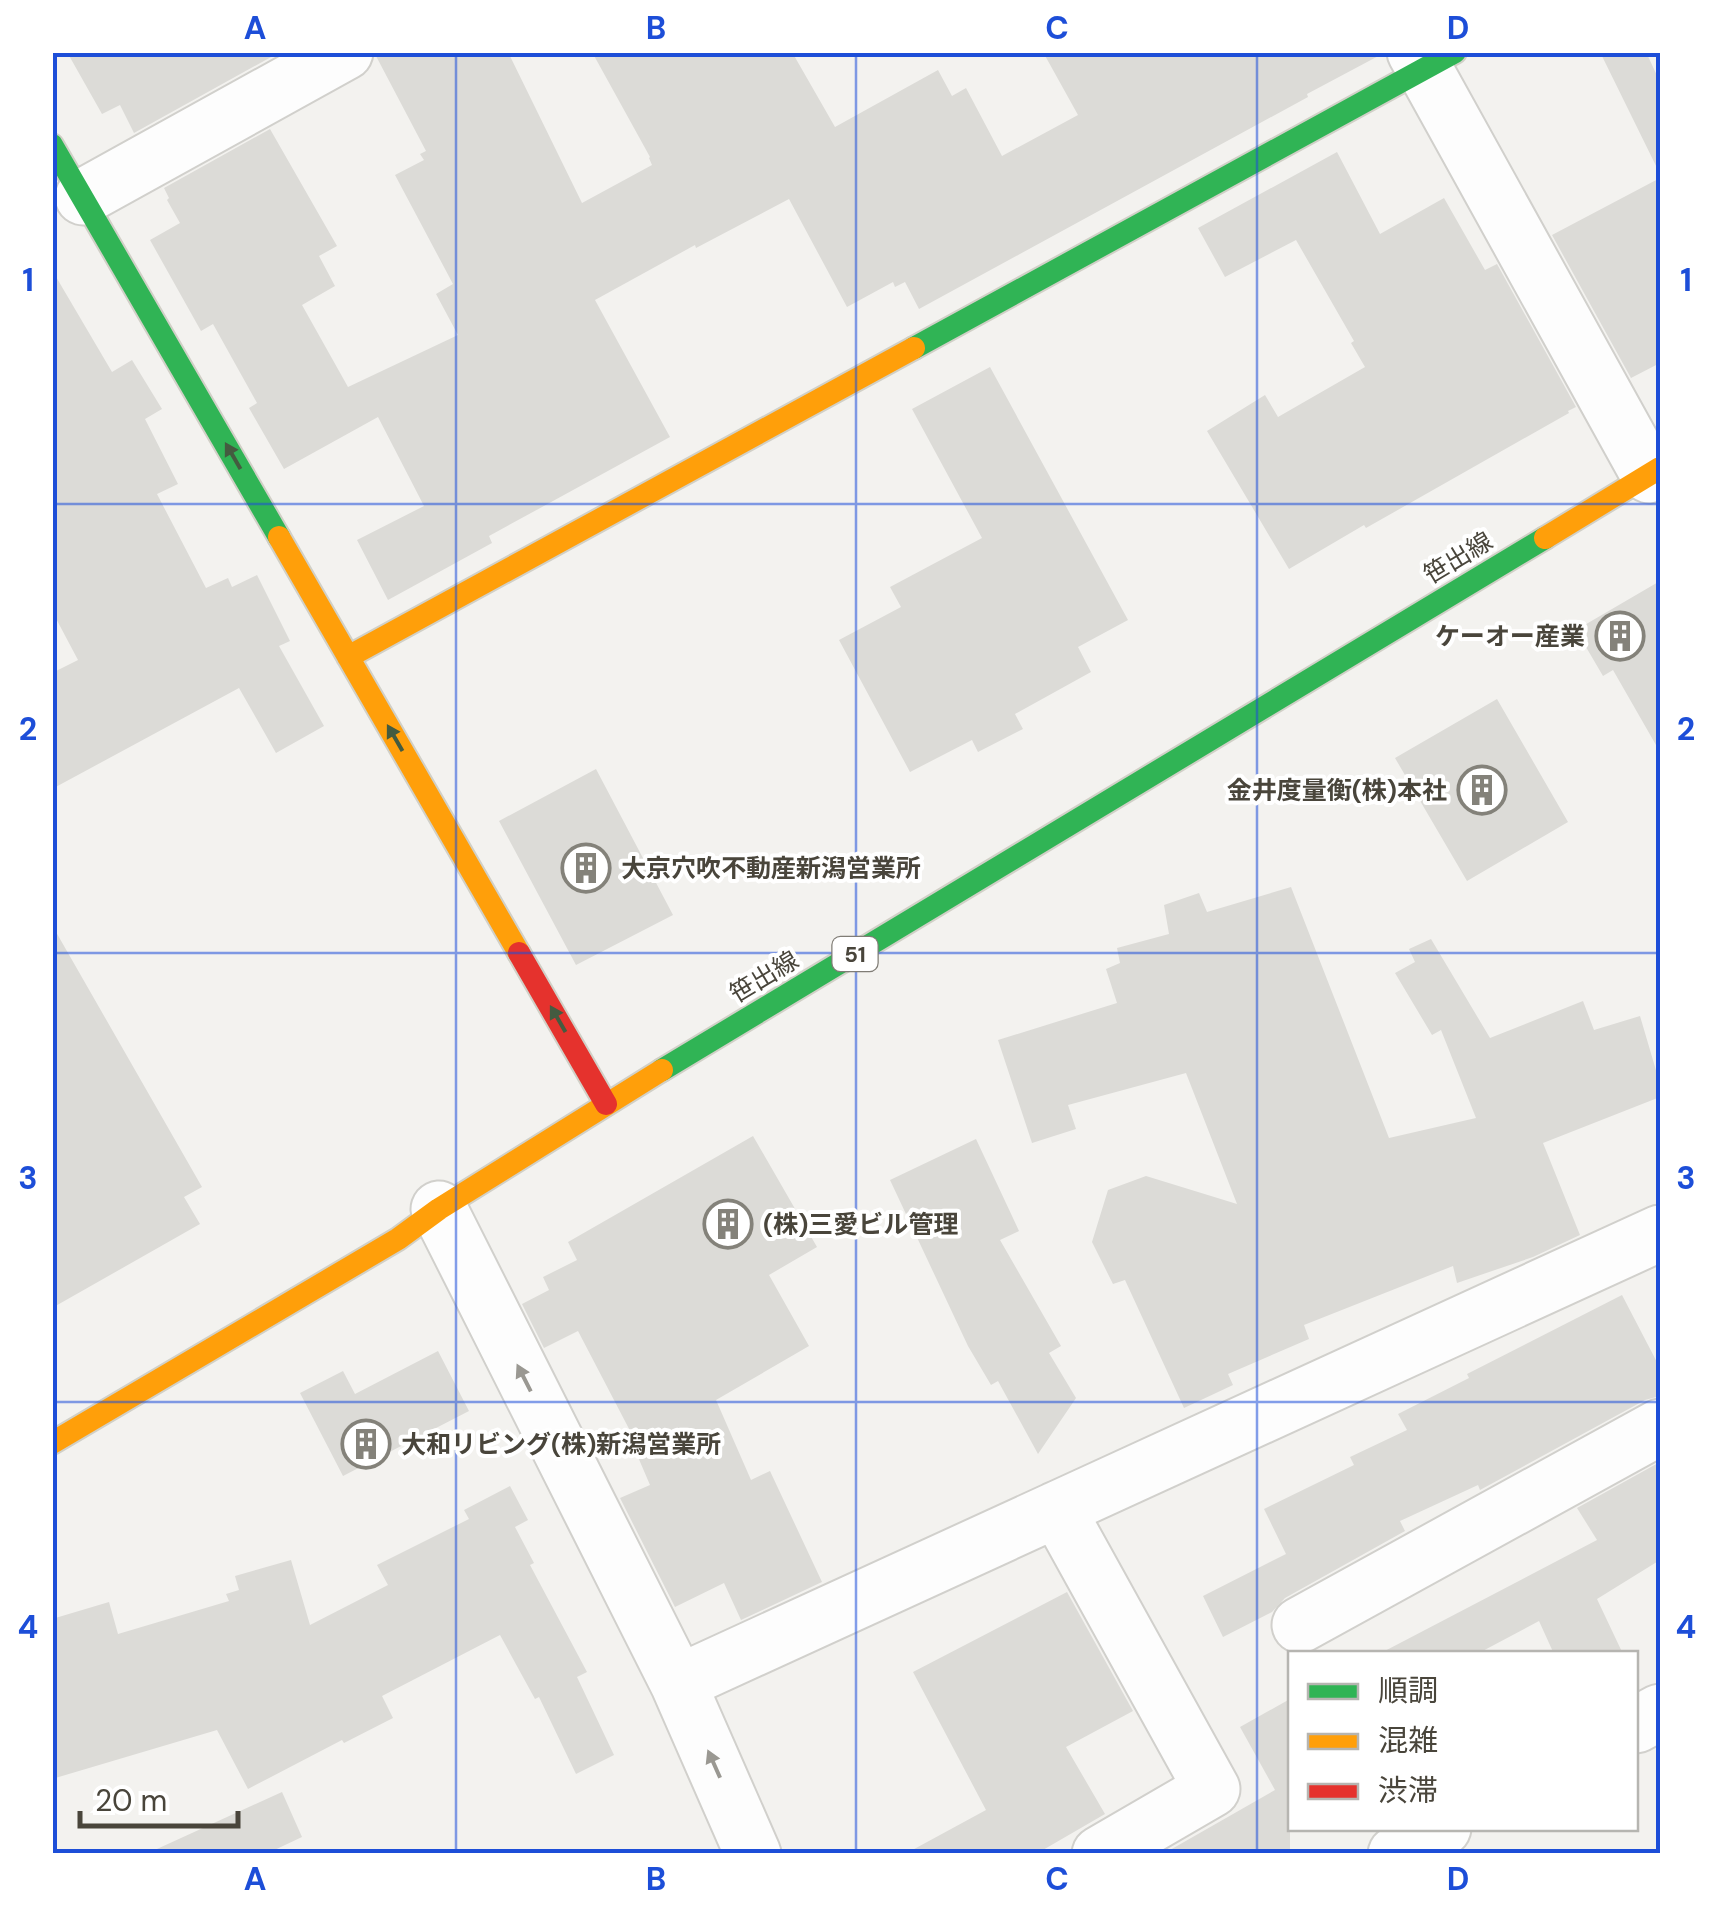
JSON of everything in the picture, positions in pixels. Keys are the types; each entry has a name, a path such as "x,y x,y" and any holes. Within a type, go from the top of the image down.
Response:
{"street":[{"path":"83,197 345,52"},
{"path":"348,657 1431,58 1655,472"},
{"path":"52,145 606,1104"},
{"name":"笹出線","path":"52,1443 398,1239 606,1104 1655,472"},
{"path":"440,1209 678,1683 753,1854"},
{"path":"678,1683 1657,1242"},
{"path":"1300,1624 1660,1427"},
{"path":"1057,1509 1212,1789 1100,1854"},
{"path":"1638,1724 1660,1712"},
{"path":"1396,1854 1438,1831"}],"building":[{"path":"67,52 280,52 134,133 120,105 102,114"},
{"path":"376,52 508,52 582,203 652,165 592,52 792,52 835,127 938,70 952,96 966,88 1002,156 1078,115 1043,52 1384,53 919,309 905,282 895,287 893,282 847,307 789,199 696,248 695,245 595,300 670,437 489,536 492,543 388,600 357,540 424,506 378,417 284,469 249,408 257,403 213,324 201,331 150,240 180,223 164,188 270,129 337,246 319,256 335,286 302,305 348,387 458,335 436,294 453,284 395,175 424,160 420,154 426,151"},
{"path":"1600,52 1646,52 1660,82 1660,174"},
{"path":"1337,152 1380,234 1444,198 1485,270 1497,264 1576,407 1289,569 1207,431 1265,395 1278,417 1365,367 1296,240 1225,277 1198,228"},
{"path":"1660,178 1660,363 1631,378 1552,235"},
{"path":"52,270 112,372 132,360 162,409 145,419 178,484 157,494 206,588 228,578 232,587 257,575 290,641 279,646 324,726 276,753 239,688 52,789 52,673 78,660 52,611"},
{"path":"990,367 1128,620 1078,647 1091,672 1015,714 1023,729 978,752 972,740 910,772 839,640 901,607 890,587 982,538 912,409"},
{"path":"1660,581 1660,752 1613,670 1603,676 1576,630"},
{"name":"金井度量衡(株)本社","path":"1497,699 1568,822 1467,881 1395,758"},
{"name":"大京穴吹不動産新潟営業所","path":"596,769 673,915 576,965 499,821"},
{"path":"1291,887 1389,1138 1476,1118 1441,1030 1432,1035 1395,973 1415,962 1409,949 1431,939 1490,1038 1583,1001 1594,1030 1640,1016 1660,1084 1660,1097 1543,1143 1580,1235 1533,1257 1457,1283 1453,1266 1304,1325 1309,1339 1228,1374 1233,1385 1184,1408 1125,1280 1113,1284 1092,1242 1108,1190 1146,1176 1237,1204 1186,1073 1068,1105 1076,1129 1032,1143 998,1040 1117,1003 1106,969 1120,963 1117,948 1169,934 1164,905 1199,893 1207,912"},
{"path":"52,925 202,1187 184,1197 200,1224 52,1308"},
{"path":"753,1136 817,1247 769,1275 809,1346 716,1400 751,1480 770,1471 822,1582 741,1620 724,1583 675,1607 620,1498 650,1485 635,1450 639,1448 578,1331 544,1348 522,1304 549,1290 543,1277 577,1260 568,1242"},
{"path":"976,1139 1019,1231 1000,1240 1061,1346 1049,1353 1076,1398 1038,1454 998,1381 991,1385 968,1346 890,1180"},
{"path":"1622,1295 1660,1368 1660,1396 1645,1400 1480,1490 1478,1485 1400,1521 1405,1531 1285,1598 1272,1612 1223,1637 1203,1596 1286,1554 1264,1509 1354,1465 1350,1457 1407,1430 1398,1414"},
{"name":"大和リビング(株)新潟営業所","path":"438,1351 469,1411 343,1476 300,1393 343,1371 355,1394"},
{"path":"1660,1462 1660,1560 1597,1599 1622,1651 1553,1651 1539,1621 1483,1651 1385,1651 1597,1540 1577,1508"},
{"path":"510,1486 528,1520 515,1527 534,1563 530,1565 587,1672 577,1677 614,1755 576,1774 539,1697 535,1699 500,1635 382,1696 393,1718 248,1789 217,1730 52,1779 52,1619 109,1602 118,1634 229,1601 226,1594 239,1590 235,1576 291,1560 310,1625 388,1585 377,1565 469,1519 464,1510"},
{"path":"1067,1592 1133,1711 1066,1747 1105,1814 1036,1854 905,1854 986,1810 913,1672"},
{"path":"1288,1700 1290,1854 1163,1854 1275,1790 1240,1727"},
{"path":"282,1792 302,1837 266,1854 146,1854"}],"traffic: fast":[{"path":"914,348 1455,52"},
{"path":"52,145 279,537"},
{"path":"662,1070 1545,538"}],"traffic: slow":[{"path":"348,657 914,348"},
{"path":"1545,538 1660,468"},
{"path":"279,537 519,953"},
{"path":"52,1443 398,1239 439,1209 662,1070"}],"traffic: jam":[{"path":"519,953 606,1104"}],"place":[{"name":"ケーオー産業","path":"1620,636"},
{"name":"金井度量衡(株)本社","path":"1482,790"},
{"name":"大京穴吹不動産新潟営業所","path":"586,868"},
{"name":"(株)三愛ビル管理","path":"728,1224"},
{"name":"大和リビング(株)新潟営業所","path":"366,1444"}]}
